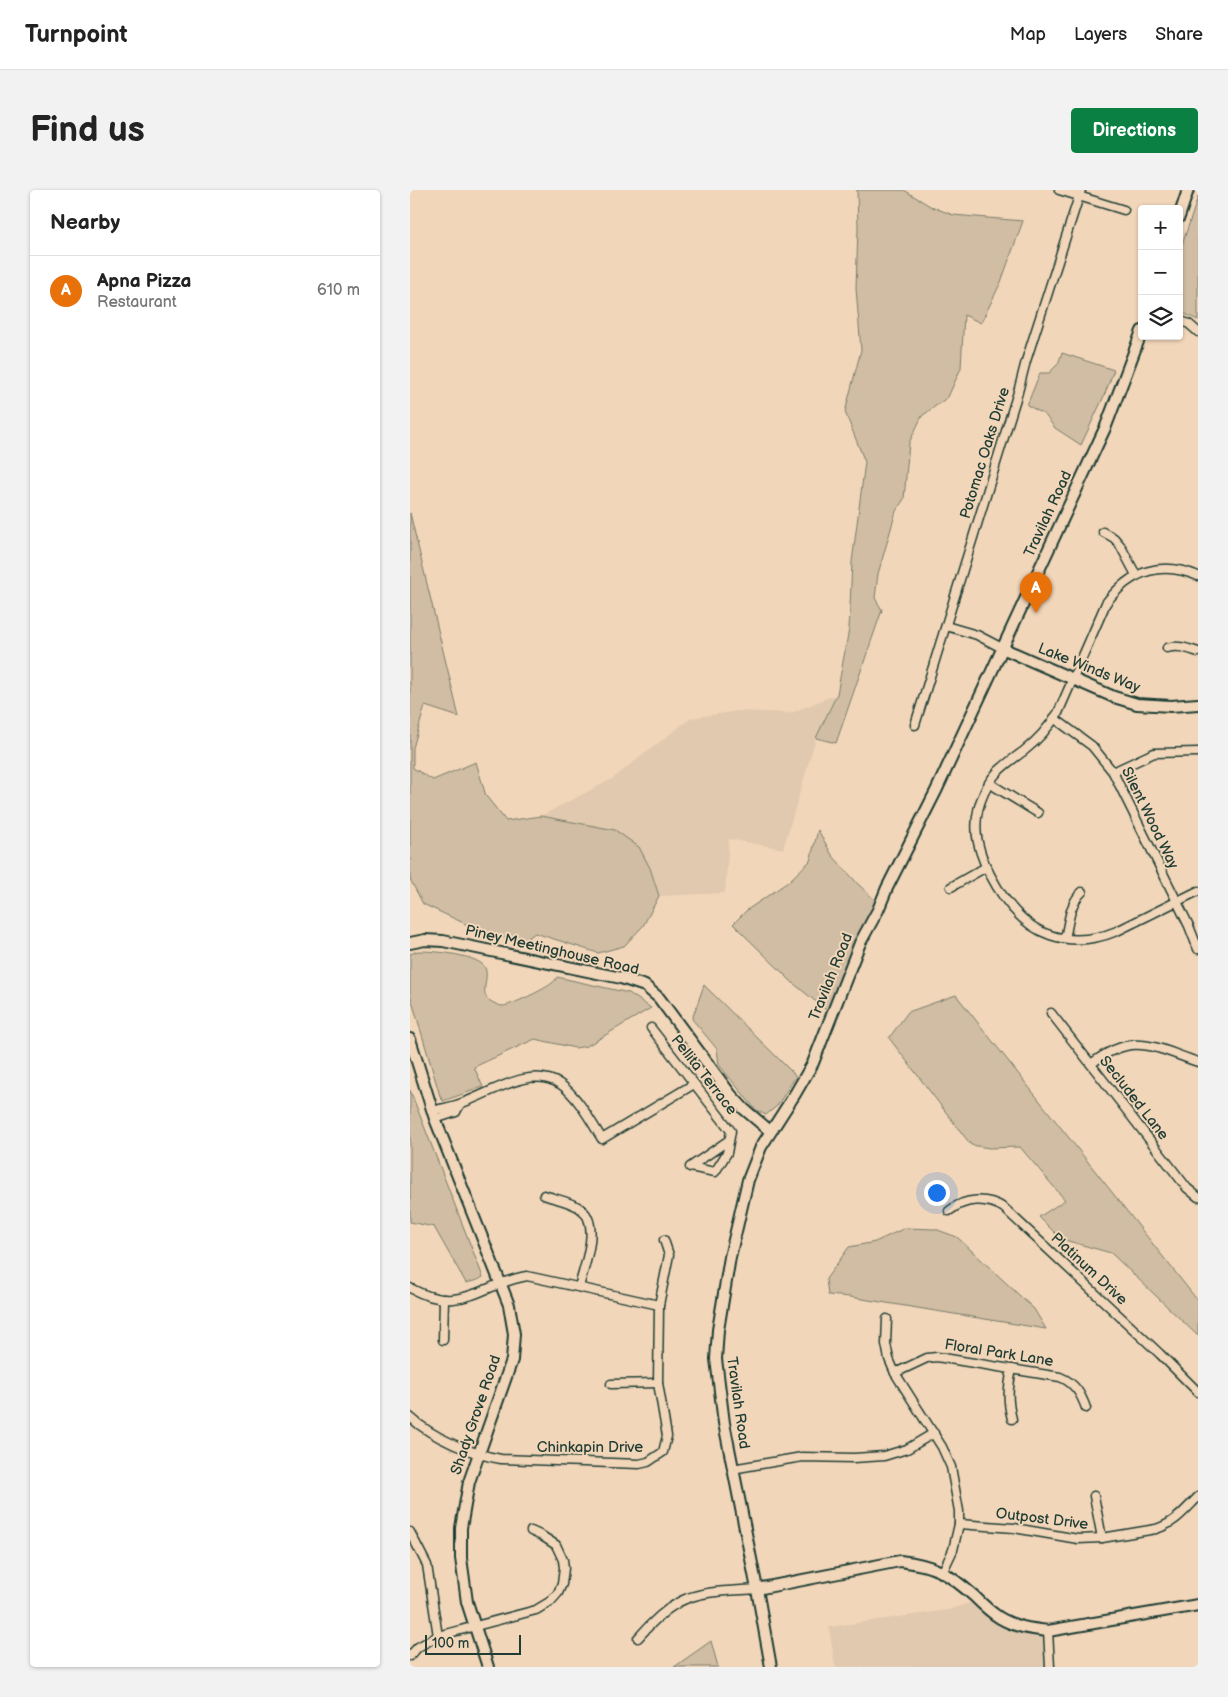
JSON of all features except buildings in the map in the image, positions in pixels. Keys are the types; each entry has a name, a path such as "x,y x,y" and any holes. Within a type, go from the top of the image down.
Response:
{"main road":[{"path":"1183,205 1188,190"},
{"name":"Travilah Road","path":"771,1667 732,1469 717,1377 716,1359 718,1330 730,1257 748,1180 761,1147 810,1068 860,943 937,789 1106,426 1138,340"},
{"name":"Lake Winds Way","path":"1002,648 1114,697 1137,704 1162,706 1198,704"},
{"name":"Piney Meetinghouse Road","path":"410,943 425,940 443,940 621,978 645,986 666,1006 731,1095 770,1131"},
{"name":"Shady Grove Road","path":"410,1039 434,1115 512,1315 514,1345 509,1372 469,1482 462,1528 461,1558 467,1602 487,1666"},
{"path":"757,1589 900,1561 918,1563 943,1571 1000,1618 1025,1628 1048,1631 1198,1605"}],"street":[{"path":"1059,190 1080,193 1124,210"},
{"name":"Potomac Oaks Drive","path":"915,725 1016,401 1026,361 1080,193"},
{"path":"1183,322 1198,332"},
{"path":"1103,532 1120,544 1136,575"},
{"path":"1198,576 1186,571 1159,568 1136,575 1116,590 1106,603 1054,718 1038,739 1001,767 989,783 983,794 976,827 980,852 986,867 1005,899 1021,918 1038,930 1050,935 1084,940 1104,936 1198,891"},
{"path":"946,626 977,635 1002,648"},
{"path":"1167,648 1182,646 1198,652"},
{"name":"Silent Wood Way","path":"1054,718 1092,746 1113,772 1189,926 1198,949"},
{"path":"1113,772 1154,753 1198,752"},
{"path":"989,783 1038,813"},
{"path":"951,887 986,867"},
{"path":"1065,938 1072,905 1076,897 1082,892"},
{"name":"Secluded Lane","path":"1051,1013 1187,1188 1198,1198"},
{"name":"Pellita Terrace","path":"651,1028 731,1131 727,1153 715,1172 690,1167 729,1140"},
{"path":"1091,1064 1116,1047 1132,1044 1148,1045 1198,1062"},
{"path":"434,1115 456,1112 460,1104 526,1078 549,1080 566,1089 584,1110 602,1139 694,1084"},
{"path":"544,1195 579,1207 589,1220 591,1238 578,1288"},
{"name":"Platinum Drive","path":"949,1211 963,1203 980,1200 997,1204 1004,1208 1198,1392"},
{"name":"Chinkapin Drive","path":"410,1417 437,1437 501,1459 639,1464 648,1462 663,1452 668,1436 658,1383 659,1305 669,1255 664,1240"},
{"path":"410,1288 444,1299 469,1296 527,1276 659,1305"},
{"path":"443,1340 444,1299"},
{"path":"887,1319 886,1344 889,1359 895,1373 934,1433 951,1466 959,1511 959,1524 953,1550 943,1571"},
{"name":"Floral Park Lane","path":"895,1373 928,1358 938,1357 1012,1369 1067,1380 1074,1385 1082,1397 1086,1408"},
{"path":"1012,1369 1008,1389 1008,1404 1012,1419"},
{"path":"611,1384 658,1383"},
{"path":"732,1469 802,1458 884,1456 907,1449 934,1433"},
{"path":"1094,1496 1102,1538"},
{"name":"Outpost Drive","path":"959,1524 1014,1528 1078,1539 1102,1538 1156,1530 1164,1527 1174,1522 1198,1496"},
{"path":"410,1656 418,1647 438,1636 536,1610 544,1606 558,1593 564,1576 560,1551 549,1540 531,1531"},
{"path":"410,1532 427,1565 438,1636"},
{"path":"638,1638 655,1620 681,1601 702,1595 757,1589"},
{"path":"1048,1631 1050,1667"}],"shaded area":[{"path":"857,190 904,190 930,206 953,215 1023,221 1001,282 981,323 964,315 961,368 948,397 922,416 909,443 904,499 896,511 878,574 875,598 882,610 836,743 816,738 837,694 849,629 852,562 865,462 845,412 861,350 856,288"},
{"path":"1198,197 1198,320 1183,313 1183,242"},
{"path":"1062,353 1114,370 1081,445 1055,428 1045,415 1027,405 1040,373 1049,373 1058,364"},
{"path":"410,513 459,717 425,706 413,748 413,768 433,780 476,762 486,796 506,821 541,816 615,830 639,847 650,868 659,896 643,926 624,946 598,953 535,933 522,942 485,933 423,904 410,879"},
{"path":"837,694 816,738 783,849 729,839 725,893 659,896 650,868 571,821 541,816 612,779 691,718 738,711 791,713"},
{"path":"818,830 832,855 880,905 831,1014 793,983 733,924 747,910 788,882 810,861"},
{"path":"418,951 460,955 482,964 486,972 486,997 503,1006 553,983 557,977 629,993 651,1008 587,1046 575,1048 535,1039 474,1067 483,1087 443,1101 410,994 410,954"},
{"path":"704,985 796,1076 777,1106 766,1115 756,1110 719,1065 717,1049 692,1019"},
{"path":"956,995 1198,1301 1198,1336 1111,1253 1061,1239 1039,1217 1065,1200 1020,1147 989,1148 971,1145 889,1038 908,1012"},
{"path":"410,1090 483,1277 478,1280 466,1283 434,1227 410,1222"},
{"path":"905,1228 935,1229 957,1237 1034,1309 1046,1329 828,1295 826,1279 849,1247 875,1242"},
{"path":"978,1600 1000,1618 1048,1631 1050,1667 835,1667 829,1627 948,1610"},
{"path":"711,1641 718,1667 674,1667"}],"place":[{"name":"Apna Pizza","path":"1036,613"}]}
